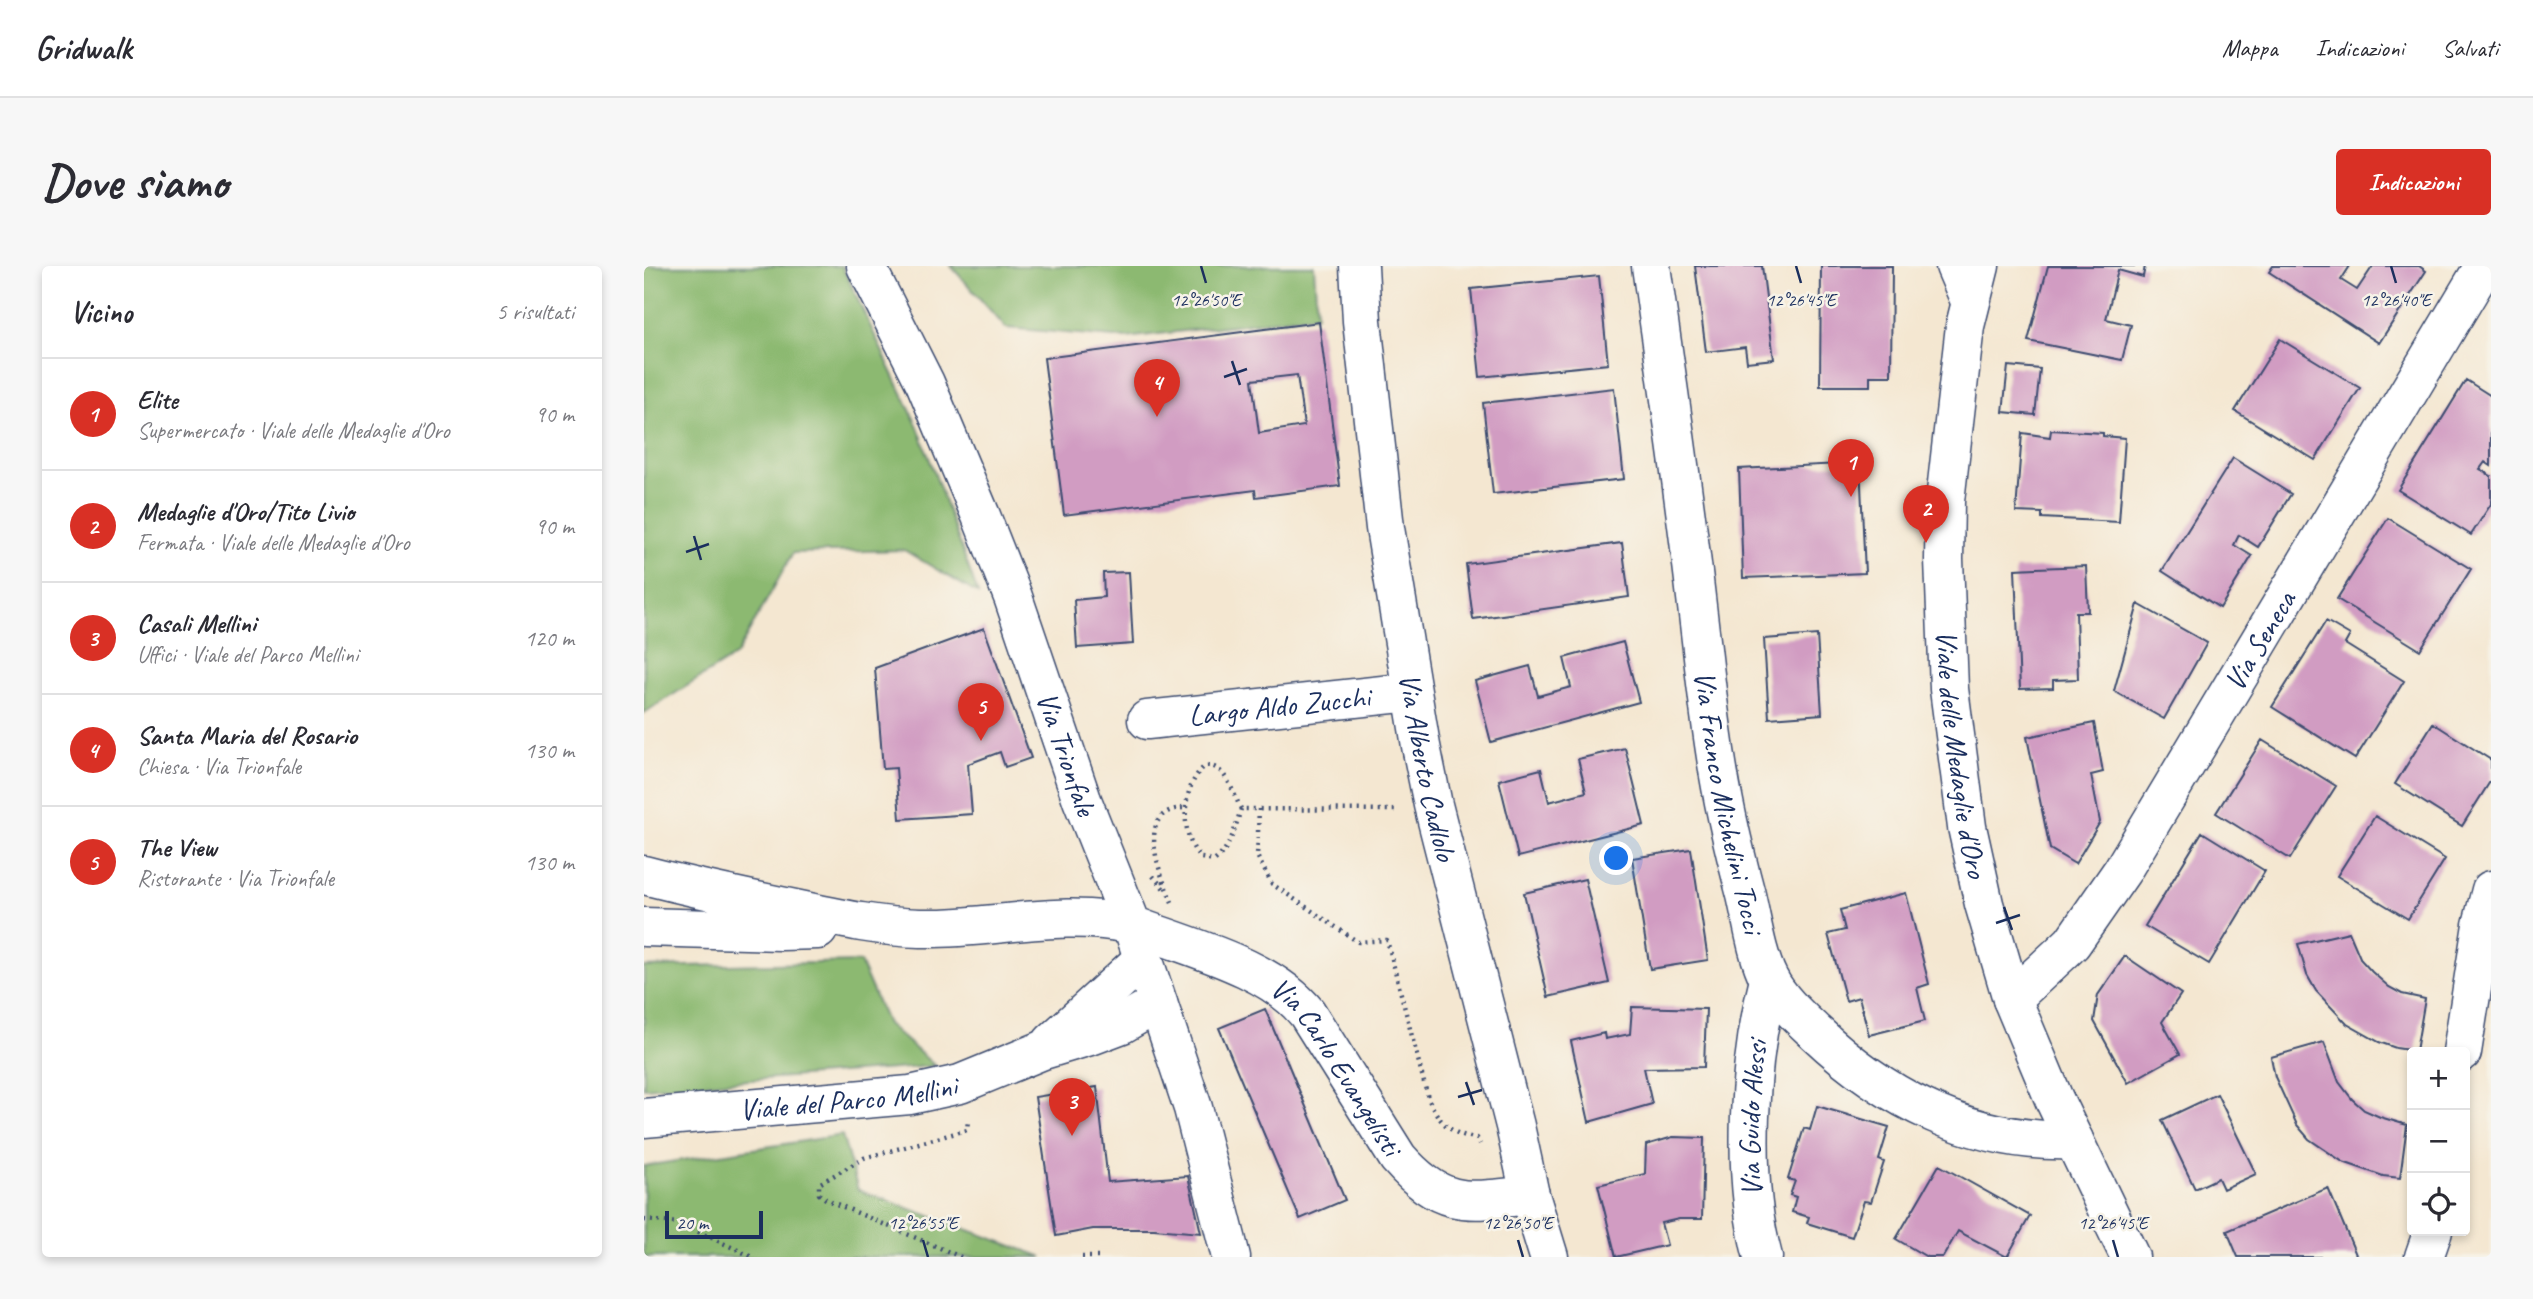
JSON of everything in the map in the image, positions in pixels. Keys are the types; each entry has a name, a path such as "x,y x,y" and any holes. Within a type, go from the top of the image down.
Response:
{"street":[{"name":"Via Trionfale","path":"866,266 925,383 1013,597 1082,800 1138,942 1192,1108 1231,1257"},
{"name":"Via Alberto Cadlolo","path":"1359,266 1362,321 1385,528 1411,692 1433,805 1530,1195 1549,1257"},
{"name":"Via Franco Michelini Tocci","path":"1651,266 1716,757 1729,829 1769,980 1800,1017 1831,1047 1878,1084 1913,1104 1953,1122 1995,1133 2026,1139 2074,1140"},
{"path":"1955,266 1975,284"},
{"name":"Via Seneca","path":"2011,999 2067,950 2122,871 2484,266"},
{"name":"Viale delle Medaglie d'Oro","path":"1975,284 1957,382 1945,501 1947,641 1956,746 1967,827 1986,913 2011,999 2130,1257"},
{"name":"Largo Aldo Zucchi","path":"1147,720 1411,692"},
{"path":"644,874 753,901 876,925"},
{"path":"2463,1047 2482,925 2491,890"},
{"name":"Via Carlo Evangelisti","path":"876,925 946,929 1052,919 1104,920 1138,942 1236,965 1271,981 1294,997 1307,1013 1398,1158 1432,1190 1459,1199 1530,1195"},
{"path":"644,927 782,931 876,925"},
{"name":"Viale del Parco Mellini","path":"1043,1050 1138,942"},
{"name":"Via Guido Alessi","path":"1763,1257 1753,1218 1751,1197 1751,1125 1756,1040 1769,980"},
{"name":"Viale del Parco Mellini","path":"644,1118 922,1093 970,1080 1043,1050 1122,1024 1158,1003"},
{"path":"2424,1257 2431,1236"}],"path":[{"path":"1213,765 1220,770 1241,809 1227,847 1215,860 1201,858 1192,847 1187,825 1186,808 1190,786 1196,774 1205,766 1213,765"},
{"path":"1168,893 1158,859 1155,825 1159,817 1172,808 1186,808"},
{"path":"1241,809 1388,811"},
{"path":"1259,809 1257,856 1272,884 1358,942 1387,940 1429,1098 1437,1118 1448,1129 1462,1136 1477,1138 1483,1149"},
{"path":"961,1257 827,1200 819,1194 820,1184 864,1158 967,1130"},
{"path":"644,1220 679,1223 753,1257"},
{"path":"1082,1257 1102,1257"}],"green space":[{"path":"644,266 842,266 918,427 978,594 904,550 793,553 736,655 644,713"},
{"path":"951,266 1314,266 1317,315 1126,338 1006,328"},
{"path":"860,962 887,1024 935,1066 644,1088 644,967"},
{"path":"842,1135 858,1190 1043,1257 644,1257 644,1166"}],"building":[{"path":"1695,266 1762,266 1774,359 1747,362 1745,347 1706,352"},
{"path":"1821,266 1892,266 1891,376 1870,376 1870,386 1820,386"},
{"path":"2048,266 2145,266 2143,277 2118,270 2106,319 2131,325 2122,360 2028,341"},
{"path":"2273,266 2350,266 2341,280 2357,290 2373,266 2419,266 2426,271 2379,343 2269,272"},
{"path":"1599,276 1608,364 1480,377 1471,289"},
{"path":"1319,322 1340,486 1256,497 1255,490 1064,515 1044,358","holes":["1297,375 1304,426 1259,433 1252,380"]},
{"path":"2280,339 2360,388 2315,460 2235,411"},
{"path":"2008,366 2040,369 2035,415 2003,412"},
{"path":"2466,380 2491,396 2491,466 2485,462 2480,469 2491,476 2491,504 2471,535 2398,490"},
{"path":"1614,388 1624,479 1493,494 1483,403"},
{"path":"2051,430 2103,433 2103,436 2125,438 2119,522 2042,518 2042,513 2016,512 2022,433 2050,437"},
{"path":"2233,458 2291,494 2258,547 2239,535 2234,545 2252,556 2220,608 2162,571"},
{"path":"1860,463 1865,573 1743,578 1739,469"},
{"path":"2388,518 2471,569 2420,650 2337,599"},
{"path":"1622,543 1629,597 1473,619 1466,564"},
{"path":"2086,566 2088,612 2076,612 2078,679 2053,680 2053,688 2020,689 2015,569"},
{"path":"1129,572 1133,644 1077,648 1074,600 1104,597 1103,573"},
{"path":"2138,604 2207,643 2164,719 2114,691"},
{"path":"2326,621 2350,635 2345,644 2404,681 2355,759 2272,707"},
{"path":"984,628 1031,758 1005,767 1000,752 968,764 972,814 900,819 896,768 883,769 875,668"},
{"path":"1817,635 1822,714 1769,718 1764,639"},
{"path":"1623,642 1639,702 1491,742 1475,681 1530,666 1538,696 1571,687 1564,658"},
{"path":"2094,723 2103,772 2091,775 2100,822 2075,864 2050,849 2027,737"},
{"path":"2433,723 2491,760 2491,780 2462,826 2395,784"},
{"path":"2262,740 2336,786 2290,859 2216,813"},
{"path":"1625,748 1644,825 1518,857 1499,780 1541,769 1549,802 1586,792 1578,759"},
{"path":"2375,816 2445,859 2408,919 2337,876"},
{"path":"2202,832 2265,871 2209,964 2145,926"},
{"path":"1691,849 1708,960 1650,969 1632,858"},
{"path":"1585,879 1609,983 1548,997 1524,893"},
{"path":"1906,893 1929,984 1917,988 1925,1021 1869,1035 1859,997 1846,1001 1828,934 1845,930 1840,910"},
{"path":"2349,932 2361,960 2389,987 2402,994 2425,999 2417,1047 2407,1047 2407,1050 2396,1048 2347,1024 2316,991 2307,975 2298,944"},
{"path":"2125,956 2181,994 2162,1022 2180,1054 2128,1083 2094,1021 2098,995"},
{"path":"1632,1007 1706,1009 1704,1067 1644,1068 1652,1104 1589,1122 1571,1041 1604,1033 1605,1039 1630,1034"},
{"path":"1265,1009 1345,1200 1300,1219 1219,1028"},
{"path":"2324,1042 2339,1082 2352,1099 2364,1110 2407,1125 2400,1178 2383,1176 2343,1162 2309,1139 2297,1125 2275,1077 2271,1057"},
{"path":"1097,1087 1108,1182 1188,1176 1201,1233 1154,1229 1093,1229 1056,1236 1035,1097"},
{"path":"2217,1094 2256,1174 2223,1189 2218,1178 2195,1189 2162,1120"},
{"path":"1817,1106 1889,1127 1879,1160 1884,1162 1871,1202 1864,1201 1852,1237 1807,1223 1809,1217 1792,1212 1796,1197 1790,1195 1795,1181 1788,1179 1804,1128 1810,1130"},
{"path":"1673,1137 1704,1138 1702,1219 1679,1219 1661,1223 1667,1245 1616,1257 1598,1185 1645,1174 1646,1145"},
{"path":"1939,1165 2030,1216 2007,1257 1958,1231 1943,1257 1927,1257 1896,1239"},
{"path":"2328,1188 2357,1257 2238,1257 2227,1231"}],"place":[{"name":"Santa Maria del Rosario","path":"1157,417"},
{"name":"Elite","path":"1851,497"},
{"name":"Medaglie d'Oro/Tito Livio","path":"1926,543"},
{"name":"The View","path":"981,741"},
{"name":"Casali Mellini","path":"1072,1136"}]}
